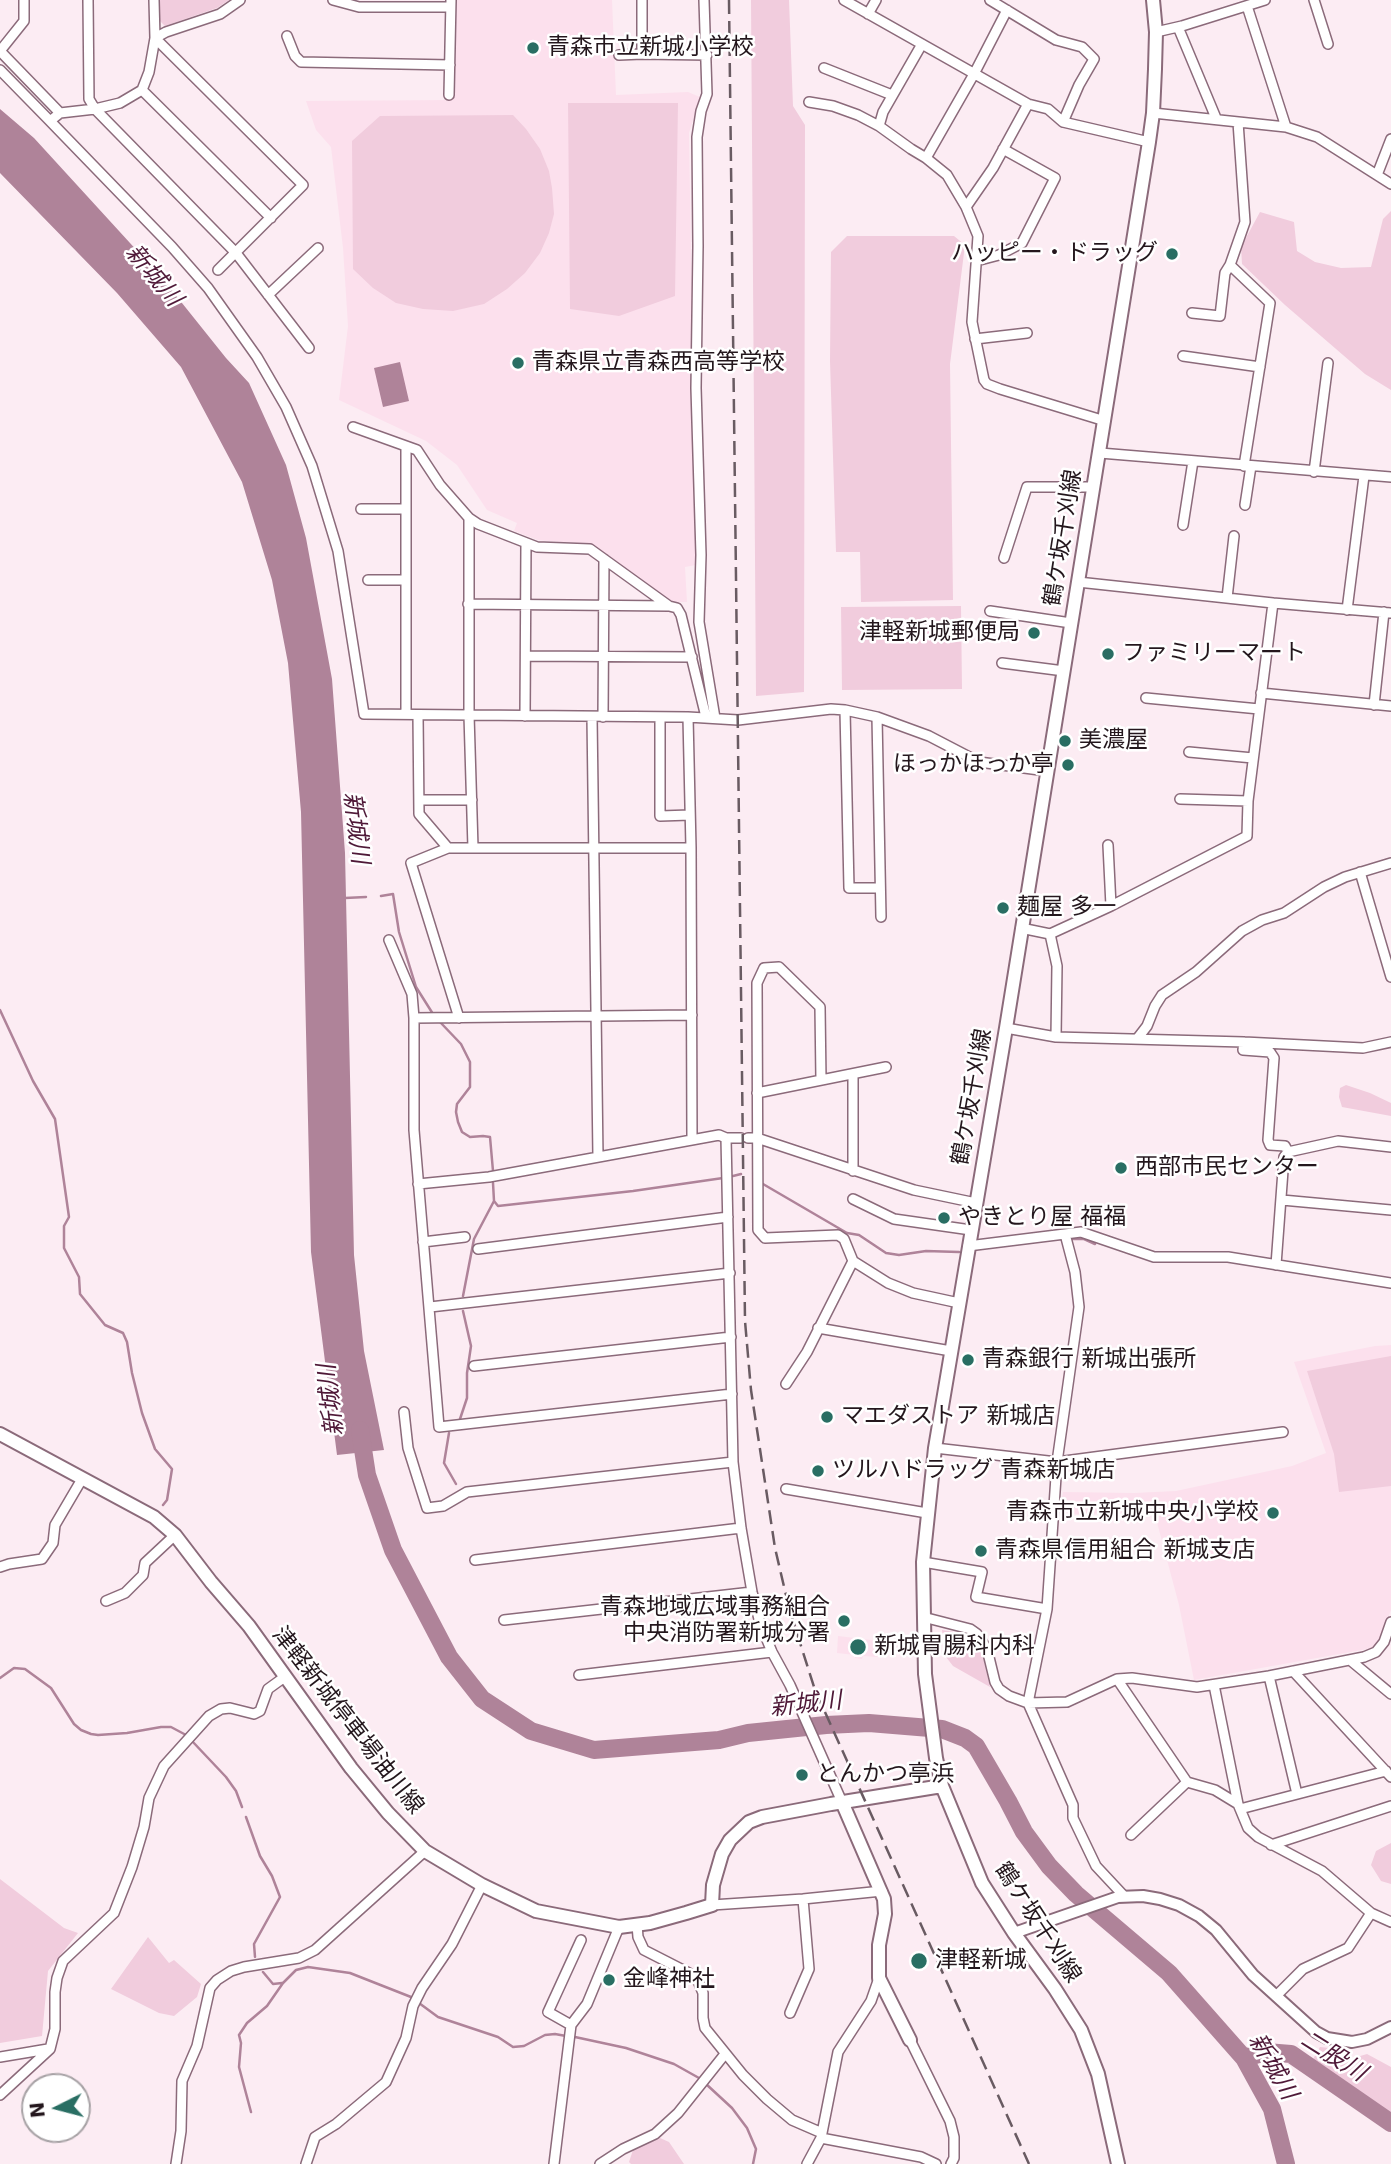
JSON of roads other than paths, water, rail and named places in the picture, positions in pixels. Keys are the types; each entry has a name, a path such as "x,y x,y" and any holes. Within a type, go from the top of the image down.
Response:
{"main road":[{"name":"鶴ケ坂千刈線","path":"1118,2164 1098,2074 1081,2030 982,1884 942,1786 925,1674 923,1562 935,1448 1006,1028 1149,142 1153,113 1156,32 1153,0"},
{"name":"津軽新城停車場油川線","path":"0,1434 154,1517 175,1535 286,1676 351,1768 388,1813 425,1851 482,1885 536,1911 619,1927 637,1925 712,1905"},
{"path":"712,1905 713,1885 722,1854 738,1831 749,1822 762,1817 842,1802 942,1786"},
{"path":"842,1802 882,1891 885,1914 879,1945 879,1978 910,2040"}],"street":[{"path":"24,0 24,21 0,51 61,113"},
{"path":"89,0 89,99 95,110 236,253 309,348"},
{"path":"50,121 61,113 95,110 120,103 142,90 149,72 155,38 154,0"},
{"path":"155,38 220,14 240,0"},
{"path":"333,0 359,7 451,4 449,95"},
{"path":"642,0 642,54"},
{"path":"704,0 707,94 697,137 696,388 701,555 699,622 711,717"},
{"path":"844,0 1028,104 1048,109 1063,122 1149,142"},
{"path":"869,14 876,0"},
{"path":"990,0 1056,40 1082,47 1094,59 1063,122"},
{"path":"1156,32 1265,0"},
{"path":"1314,0 1328,44"},
{"path":"1247,6 1286,127"},
{"path":"926,158 1007,10"},
{"path":"1178,27 1216,118"},
{"path":"287,36 295,56 301,62 450,65"},
{"path":"155,38 303,185 218,270"},
{"path":"879,126 883,112 922,44"},
{"path":"619,55 707,55"},
{"path":"824,68 892,95"},
{"path":"0,69 172,247 208,288 257,358 286,407 312,466 328,515 340,564 364,714 755,719 831,709 845,710 929,736 979,762 1048,771"},
{"path":"142,90 271,218"},
{"path":"809,102 858,115 879,126 947,174 966,207 978,236 972,322 979,364 987,384 1105,421"},
{"path":"966,207 993,168 1028,104"},
{"path":"1153,113 1286,127 1317,137 1391,184"},
{"path":"1192,313 1220,316 1225,273 1245,222 1238,122"},
{"path":"1377,175 1391,139"},
{"path":"976,261 999,255 1022,243 1055,178 1003,149"},
{"path":"268,295 318,248"},
{"path":"1230,265 1270,303 1247,466 1245,505"},
{"path":"975,339 1027,333"},
{"path":"1183,356 1260,367"},
{"path":"1314,472 1328,363"},
{"path":"353,427 417,450 440,485 469,518 478,524 537,547 590,549 669,606"},
{"path":"406,714 407,447"},
{"path":"1100,453 1391,477"},
{"path":"1183,525 1193,461"},
{"path":"1347,610 1364,476"},
{"path":"1004,558 1027,487 1093,487"},
{"path":"361,509 406,509"},
{"path":"469,518 469,715 473,848"},
{"path":"1227,598 1234,536"},
{"path":"525,716 526,543"},
{"path":"603,717 604,559"},
{"path":"368,580 406,580"},
{"path":"1078,582 1387,613 1374,705"},
{"path":"1021,928 1050,933 1111,906 1247,836 1248,801 1272,603"},
{"path":"468,604 677,608 711,717"},
{"path":"990,611 1071,623"},
{"path":"526,656 692,657"},
{"path":"1002,663 1064,671"},
{"path":"1261,693 1391,706"},
{"path":"1146,698 1259,709"},
{"path":"845,710 849,888 880,888"},
{"path":"418,715 419,814 448,848"},
{"path":"592,717 598,1157"},
{"path":"660,717 660,816 690,815"},
{"path":"688,717 692,1140"},
{"path":"877,718 881,917"},
{"path":"1189,752 1253,758"},
{"path":"1180,799 1248,801"},
{"path":"419,800 472,800"},
{"path":"1108,845 1111,906"},
{"path":"459,1017 411,863 448,848 691,848"},
{"path":"1137,1039 1147,1026 1162,995 1196,972 1242,931 1262,920 1284,913 1324,887 1391,863"},
{"path":"1360,872 1391,977"},
{"path":"1050,933 1057,966 1056,1037"},
{"path":"389,940 412,994 418,1184 439,1427 732,1394"},
{"path":"821,1080 820,1007 779,967 764,968 757,983 757,1093 749,1138 758,1230 765,1237 838,1235 844,1239 853,1261 888,1283 913,1293 959,1303"},
{"path":"414,1018 692,1014"},
{"path":"1006,1028 1056,1037 1363,1048 1391,1041"},
{"path":"1244,1042 1243,1050 1270,1052 1274,1058 1268,1140 1270,1145 1285,1146 1288,1152"},
{"path":"757,1093 886,1067"},
{"path":"853,1073 853,1171"},
{"path":"418,1184 489,1177 719,1135 726,1138 749,1138 914,1190 976,1203"},
{"path":"726,1138 733,1462 752,1592 760,1623 772,1652 790,1685 842,1802"},
{"path":"1276,1265 1284,1157 1288,1152 1338,1141 1391,1147"},
{"path":"853,1199 894,1219 971,1230"},
{"path":"1282,1200 1391,1210"},
{"path":"478,1249 728,1217"},
{"path":"968,1246 1081,1232 1154,1257 1228,1257 1391,1283"},
{"path":"1065,1234 1075,1272 1079,1307 1057,1462 1047,1609 1028,1703 1073,1804 1073,1818 1096,1866 1121,1897"},
{"path":"423,1242 465,1237"},
{"path":"786,1384 807,1352 853,1261"},
{"path":"430,1307 730,1273"},
{"path":"818,1328 951,1351"},
{"path":"474,1366 731,1337"},
{"path":"404,1412 408,1448 427,1508 443,1506 467,1492 733,1462"},
{"path":"935,1448 1057,1462 1283,1432"},
{"path":"0,1567 9,1563 42,1559 53,1543 55,1525 82,1479"},
{"path":"786,1489 927,1513"},
{"path":"475,1560 741,1528"},
{"path":"106,1601 125,1593 144,1575 145,1563 175,1535"},
{"path":"923,1562 982,1572 976,1597 1047,1609"},
{"path":"504,1620 752,1592"},
{"path":"923,1617 970,1629 977,1634 987,1649 999,1689 1028,1703 1067,1702 1081,1698 1117,1679 1132,1678 1197,1687 1350,1660 1376,1652 1384,1642 1391,1622"},
{"path":"579,1675 772,1652"},
{"path":"1350,1660 1391,1694"},
{"path":"1293,1671 1388,1774"},
{"path":"0,2095 50,2049 55,2029 57,1978 63,1961 114,1913 132,1867 149,1798 163,1766 209,1716 221,1709 230,1708 254,1714 260,1711 268,1689 286,1676"},
{"path":"1269,1676 1297,1794"},
{"path":"1117,1679 1187,1783 1215,1790 1239,1806 1388,1774"},
{"path":"1214,1685 1239,1806 1248,1828 1271,1845 1322,1871 1371,1913 1391,1923"},
{"path":"1131,1835 1187,1783"},
{"path":"1271,1845 1391,1806"},
{"path":"176,2164 181,2131 182,2081 197,2046 210,1989 217,1980 231,1971 299,1958 315,1950 425,1851"},
{"path":"306,2164 315,2137 336,2124 386,2082 405,2038 413,2006 452,1944 482,1885"},
{"path":"712,1905 882,1891"},
{"path":"1014,1933 1046,1920 1121,1897 1143,1896 1160,1899 1199,1916 1216,1930 1253,1975 1316,2032 1327,2038 1352,2042 1367,2039 1391,2027"},
{"path":"790,2012 808,1969 803,1899"},
{"path":"1276,1996 1303,1969 1348,1948 1371,1913"},
{"path":"637,1925 638,1937 644,1950 689,1973 698,1981 703,1993 705,2028 743,2075 792,2120 821,2136 921,2157 936,2164"},
{"path":"554,2164 571,2025 587,2004 619,1927"},
{"path":"571,2025 548,2012 581,1940"},
{"path":"807,2164 821,2136 838,2052 871,2001 879,1978"},
{"path":"910,2040 950,2121 954,2137 954,2158 951,2164"},
{"path":"0,2057 50,2049"},
{"path":"600,2164 622,2149 655,2134 678,2113 725,2054"}],"water":[{"path":"0,109 34,138 162,278 249,383 286,465 306,538 332,679 345,853 354,1255 364,1351 384,1450 337,1455 311,1252 301,812 288,663 272,580 242,482 181,367 117,293 0,173"},
{"path":"400,362 409,401 383,407 374,368"}],"waterway":[{"path":"381,896 393,894 399,932 416,987 433,1014"},
{"path":"345,898 366,897"},
{"path":"0,1010 33,1081 55,1119 69,1217 64,1226 64,1248 79,1277 80,1294 105,1325 123,1333 142,1413 155,1449 172,1469 167,1500 163,1505"},
{"path":"440,1022 461,1044 470,1062 470,1087 457,1104 458,1122 462,1132 470,1137 490,1137 493,1171"},
{"path":"733,1176 741,1174"},
{"path":"493,1183 494,1201 498,1206 723,1178"},
{"path":"763,1184 847,1233 859,1235 886,1253 899,1255 926,1251 959,1252"},
{"path":"463,1296 474,1239 494,1201"},
{"path":"1073,1239 1084,1239 1095,1244"},
{"path":"460,1419 467,1398 471,1346 463,1311"},
{"name":"新城川","path":"360,1430 367,1475 393,1550 449,1657 482,1699 531,1731 594,1750 719,1740 748,1733 869,1723 942,1729 965,1738 976,1746 1024,1832 1049,1866 1076,1894 1169,1973 1244,2058 1272,2109 1286,2164"},
{"path":"449,1433 444,1463 456,1484"},
{"path":"0,1678 14,1668 25,1669 51,1688 74,1724 91,1734 127,1733 171,1727 186,1735"},
{"path":"192,1741 226,1777 236,1791 242,1807"},
{"path":"246,1817 260,1856 280,1897 254,1944 255,1957"},
{"path":"251,2112 239,2067 239,2035 296,1970 308,1967 350,1973 411,1997"},
{"path":"263,1972 273,1984 282,1983"},
{"path":"419,2003 438,2017 498,2037 513,2047 524,2046 545,2035 566,2036"},
{"path":"575,2037 626,2048 674,2064 699,2078"},
{"name":"二股川","path":"1244,2058 1266,2052 1291,2054 1391,2123"},
{"path":"706,2084 732,2108 747,2128 756,2149 753,2164"}],"railway":[{"path":"729,0 745,1321 751,1390 775,1548 789,1608 815,1690 1029,2164"}],"place":[{"name":"青森市立新城小学校","path":"533,48"},
{"name":"ハッピー・ドラッグ","path":"1172,254"},
{"name":"青森県立青森西高等学校","path":"518,363"},
{"name":"津軽新城郵便局","path":"1034,633"},
{"name":"ファミリーマート","path":"1108,654"},
{"name":"美濃屋","path":"1065,741"},
{"name":"ほっかほっか亭","path":"1068,765"},
{"name":"麺屋 多一","path":"1003,908"},
{"name":"西部市民センター","path":"1121,1168"},
{"name":"やきとり屋 福福","path":"944,1218"},
{"name":"青森銀行 新城出張所","path":"968,1360"},
{"name":"マエダストア 新城店","path":"827,1417"},
{"name":"ツルハドラッグ 青森新城店","path":"818,1471"},
{"name":"青森市立新城中央小学校","path":"1273,1513"},
{"name":"青森県信用組合 新城支店","path":"981,1551"},
{"name":"青森地域広域事務組合 中央消防署新城分署","path":"844,1621"},
{"name":"新城胃腸科内科","path":"858,1647"},
{"name":"とんかつ亭浜","path":"802,1775"},
{"name":"津軽新城","path":"919,1961"},
{"name":"金峰神社","path":"609,1980"}]}
